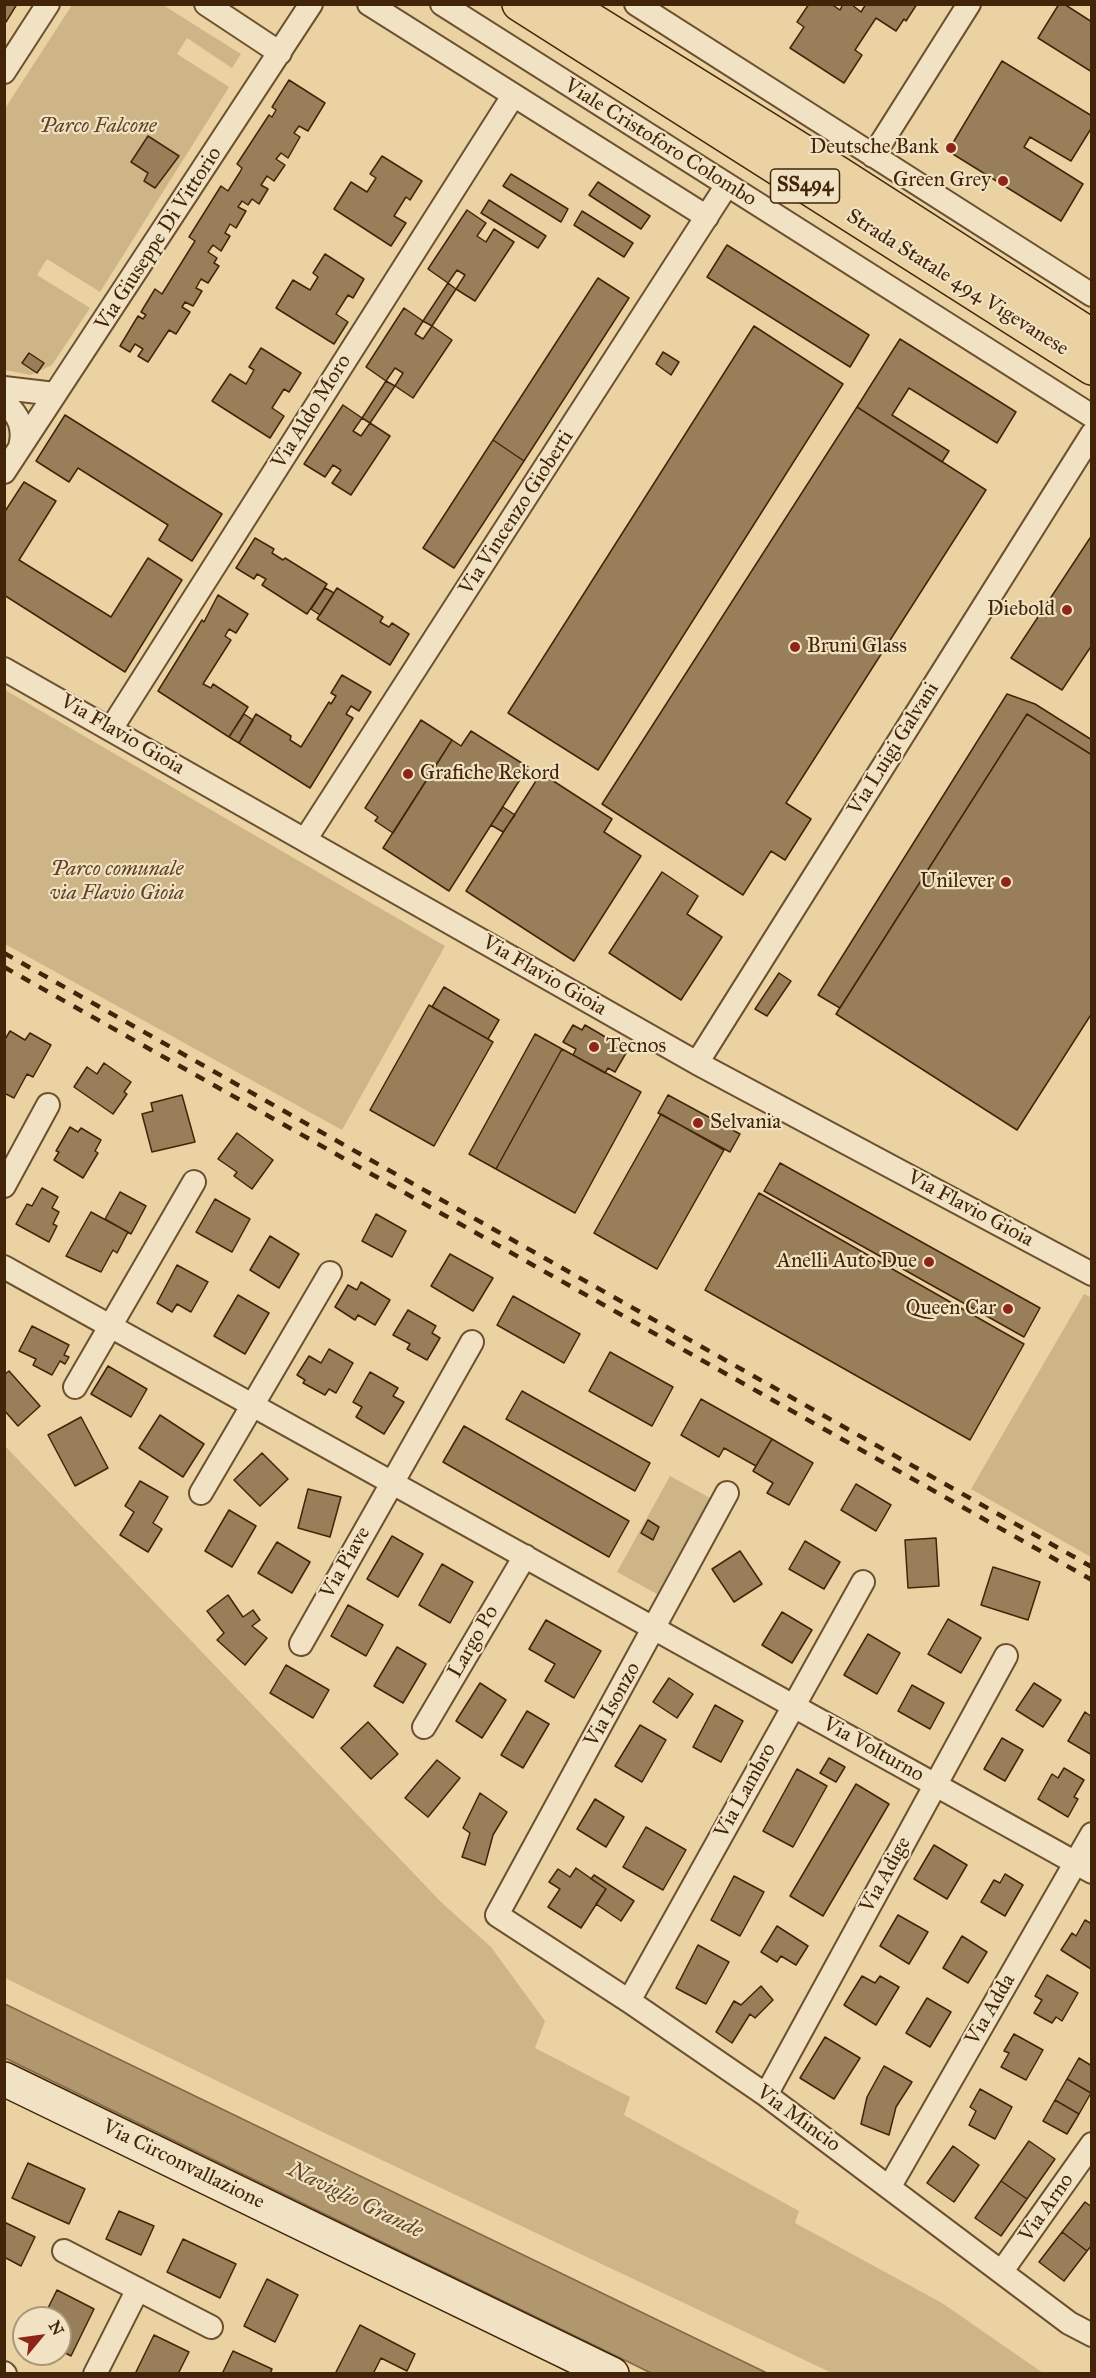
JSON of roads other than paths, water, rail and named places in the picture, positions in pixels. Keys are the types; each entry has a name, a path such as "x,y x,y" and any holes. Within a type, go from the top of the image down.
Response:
{"main road":[{"name":"Strada Statale 494 Vigevanese","path":"519,4 1092,368"},
{"name":"Strada Statale 494 Vigevanese","path":"566,4 838,173 1092,336"},
{"name":"Via Circonvallazione","path":"4,2079 612,2373"}],"street":[{"path":"4,72 48,4"},
{"path":"206,4 280,53"},
{"name":"Via Giuseppe Di Vittorio","path":"4,472 311,4"},
{"path":"369,4 707,216"},
{"name":"Viale Cristoforo Colombo","path":"442,4 1092,416"},
{"path":"636,4 1092,295"},
{"path":"873,156 969,4"},
{"name":"Via Aldo Moro","path":"111,729 513,96"},
{"name":"Via Vincenzo Gioberti","path":"305,840 727,185"},
{"path":"4,388 55,394"},
{"path":"4,402 18,417 22,427 24,434 20,447"},
{"name":"Via Luigi Galvani","path":"697,1063 1092,434"},
{"name":"Via Flavio Gioia","path":"4,669 697,1063 1091,1272"},
{"path":"4,1186 48,1106"},
{"path":"75,1387 194,1182"},
{"path":"4,1267 655,1629"},
{"path":"201,1492 330,1273"},
{"name":"Via Piave","path":"301,1644 472,1342"},
{"name":"Via Isonzo","path":"497,1915 728,1493"},
{"name":"Largo Po","path":"424,1727 525,1556"},
{"name":"Via Lambro","path":"629,2001 863,1582"},
{"name":"Via Volturno","path":"655,1629 1083,1867"},
{"name":"Via Adige","path":"766,2095 1006,1656"},
{"name":"Via Adda","path":"890,2186 1083,1867 1092,1834"},
{"name":"Via Mincio","path":"497,1915 629,2001 766,2095 890,2186 1069,2323 1092,2335"},
{"name":"Via Arno","path":"1002,2271 1092,2144"},
{"path":"64,2251 212,2326"},
{"path":"95,2373 138,2289"}],"water":[{"name":"Naviglio Grande","path":"5,2004 767,2373 651,2373 5,2058"}],"railway":[{"path":"4,953 1092,1567"},
{"path":"4,967 1092,1580"}],"place":[{"name":"Deutsche Bank","path":"951,148"},
{"name":"Green Grey","path":"1003,181"},
{"name":"Diebold","path":"1067,610"},
{"name":"Bruni Glass","path":"795,647"},
{"name":"Grafiche Rekord","path":"408,774"},
{"name":"Unilever","path":"1006,882"},
{"name":"Tecnos","path":"594,1047"},
{"name":"Selvania","path":"698,1123"},
{"name":"Anelli Auto Due","path":"929,1262"},
{"name":"Queen Car","path":"1008,1309"}],"park label":[{"name":"Parco Falcone","path":"98,127"},
{"name":"Parco comunale via Flavio Gioia","path":"117,882"}]}
